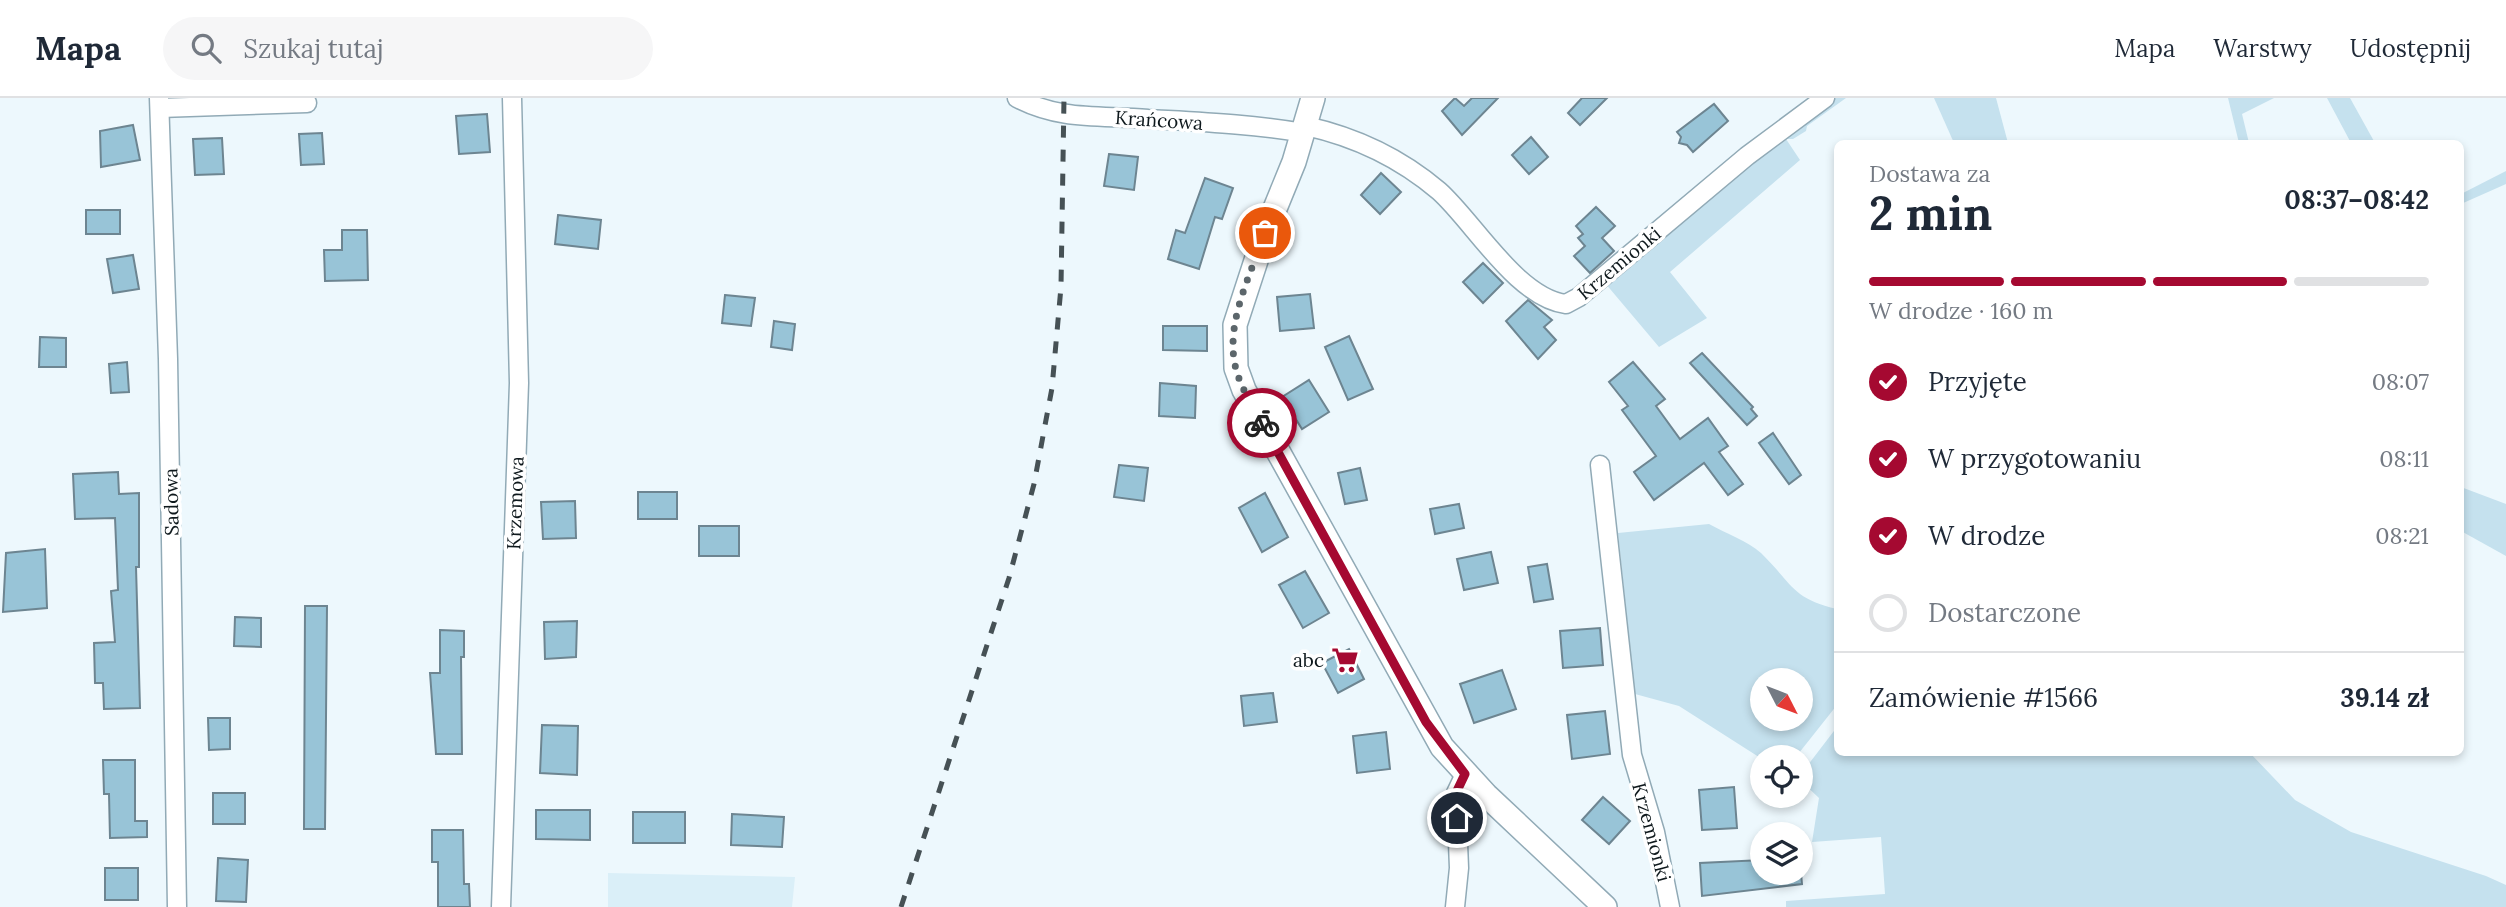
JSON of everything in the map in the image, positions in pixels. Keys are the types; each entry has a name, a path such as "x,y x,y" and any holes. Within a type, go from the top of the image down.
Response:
{"street":[{"name":"Krzemowa","path":"501,907 519,383 512,98"},
{"name":"Krańcowa","path":"1017,98 1051,113 1064,115 1305,129"},
{"path":"1313,98 1305,129 1241,301 1233,347 1236,368 1244,390 1426,722 1465,774 1605,907"},
{"name":"Krzemionki","path":"1305,129 1356,139 1398,161 1439,191 1507,268 1537,291 1566,304 1579,297 1747,156 1825,98"},
{"path":"159,103 307,103"},
{"name":"Sadowa","path":"159,103 169,373 177,907"},
{"name":"Krzemionki","path":"1600,465 1632,755 1655,832 1670,907"},
{"path":"1455,907 1459,868 1456,793 1465,774"}],"shaded area":[{"path":"1836,98 1846,98 1807,126 1806,131 1793,139 1786,139 1800,160 1670,272 1707,318 1659,347 1605,283 1761,152"},
{"path":"1934,98 1996,98 2007,140 1953,140"},
{"path":"2228,98 2274,98 2242,114 2248,140 2238,140"},
{"path":"2327,98 2350,98 2373,140 2349,140"},
{"path":"2506,171 2506,184 2464,203 2464,192"},
{"path":"2464,488 2506,504 2506,556 2464,533"},
{"path":"1709,524 1756,549 1801,594 1834,608 1834,709 1805,745 1750,745 1750,751 1679,706 1635,694 1618,533"},
{"path":"1834,731 1834,756 2253,756 2295,800 2351,832 2506,885 2506,907 1786,907 1786,901 1885,894 1881,837 1813,842 1819,798 1813,792 1813,758"},
{"path":"608,873 795,877 792,907 608,907"}],"building":[{"path":"1455,98 1464,106 1472,98 1498,98 1462,135 1442,111"},
{"path":"1582,98 1607,98 1580,125 1568,113"},
{"path":"1714,104 1728,121 1693,152 1687,145 1679,143 1681,137 1677,132"},
{"path":"487,114 490,152 459,154 456,116"},
{"path":"133,125 140,160 101,167 100,131"},
{"path":"322,133 324,164 301,165 299,134"},
{"path":"1531,137 1548,157 1529,174 1512,155"},
{"path":"222,138 224,174 195,175 193,139"},
{"path":"1109,154 1138,157 1134,190 1104,186"},
{"path":"1381,173 1401,192 1380,214 1361,195"},
{"path":"1205,178 1233,188 1222,219 1215,217 1199,269 1168,259 1176,230 1185,233"},
{"path":"1596,207 1615,226 1602,238 1614,251 1590,273 1574,256 1585,246 1578,238 1583,234 1576,226"},
{"path":"86,210 120,210 120,234 86,234"},
{"path":"558,215 601,220 598,249 555,244"},
{"path":"342,230 367,230 368,280 325,281 324,250 342,250"},
{"path":"133,255 139,289 113,293 107,259"},
{"path":"1483,263 1503,283 1483,303 1463,282"},
{"path":"1310,294 1314,328 1280,331 1277,297"},
{"path":"725,295 755,298 751,326 722,323"},
{"path":"1528,300 1552,320 1544,327 1556,340 1538,359 1506,321"},
{"path":"774,321 795,324 792,350 771,347"},
{"path":"1163,326 1207,326 1207,351 1163,350"},
{"path":"1349,336 1373,389 1348,400 1325,347"},
{"path":"40,337 66,338 66,367 39,367"},
{"path":"1702,353 1753,407 1751,409 1757,416 1747,425 1690,363"},
{"path":"127,362 129,392 111,393 109,364"},
{"path":"1633,362 1665,399 1656,406 1680,439 1708,418 1728,446 1719,452 1743,484 1728,495 1704,463 1654,500 1634,472 1656,456 1622,410 1628,406 1609,382"},
{"path":"1309,380 1329,412 1302,429 1282,397"},
{"path":"1160,383 1196,386 1195,418 1159,416"},
{"path":"1773,433 1801,475 1789,484 1759,443"},
{"path":"1119,465 1148,468 1144,501 1114,497"},
{"path":"1360,468 1367,500 1345,504 1338,473"},
{"path":"118,472 119,494 139,493 139,567 136,567 140,708 104,709 103,683 95,683 94,643 115,642 111,591 118,590 115,518 75,519 73,474"},
{"path":"638,492 677,492 677,519 638,519"},
{"path":"1265,493 1288,537 1262,552 1239,508"},
{"path":"575,501 576,538 543,539 541,502"},
{"path":"1459,504 1464,528 1435,534 1430,509"},
{"path":"699,526 739,526 739,556 699,556"},
{"path":"45,549 47,608 3,612 6,553"},
{"path":"1491,552 1498,583 1464,590 1457,559"},
{"path":"1547,564 1553,599 1534,602 1528,567"},
{"path":"1305,571 1329,613 1303,628 1279,585"},
{"path":"305,606 327,606 325,829 304,829"},
{"path":"235,617 261,618 261,647 234,646"},
{"path":"577,621 576,657 545,659 544,622"},
{"path":"1600,628 1603,665 1563,668 1560,631"},
{"path":"440,630 464,631 464,657 461,657 462,754 436,754 430,673 440,673"},
{"path":"1349,649 1364,679 1338,693 1322,663"},
{"path":"1502,670 1516,709 1474,723 1460,684"},
{"path":"1273,693 1277,722 1244,726 1241,696"},
{"path":"1605,711 1610,754 1572,759 1567,715"},
{"path":"208,718 230,718 230,749 209,750"},
{"path":"542,725 578,726 577,775 540,773"},
{"path":"1386,732 1390,769 1357,773 1353,736"},
{"path":"103,760 135,760 135,821 147,821 147,837 110,838 109,794 104,794"},
{"path":"1734,787 1737,828 1702,830 1699,790"},
{"path":"213,793 245,793 245,824 213,824"},
{"path":"1603,797 1630,821 1609,844 1582,820"},
{"path":"536,810 590,810 590,840 536,839"},
{"path":"633,812 685,812 685,843 633,843"},
{"path":"732,814 784,817 782,847 731,845"},
{"path":"432,830 463,830 464,884 469,884 470,907 438,907 438,862 432,862"},
{"path":"218,858 248,860 246,902 216,901"},
{"path":"1750,861 1750,885 1794,885 1702,896 1700,863"},
{"path":"105,868 138,868 138,900 105,900"}],"railway":[{"path":"901,907 1009,578 1034,484 1052,388 1061,287 1064,98"}],"way so far":[{"path":"1262,423 1244,390 1236,368 1233,347 1241,301 1265,233"}],"place":[{"name":"abc","path":"1345,660"}],"route":[{"path":"1262,423 1426,722 1442,747 1465,774 1456,793 1457,818"}]}
